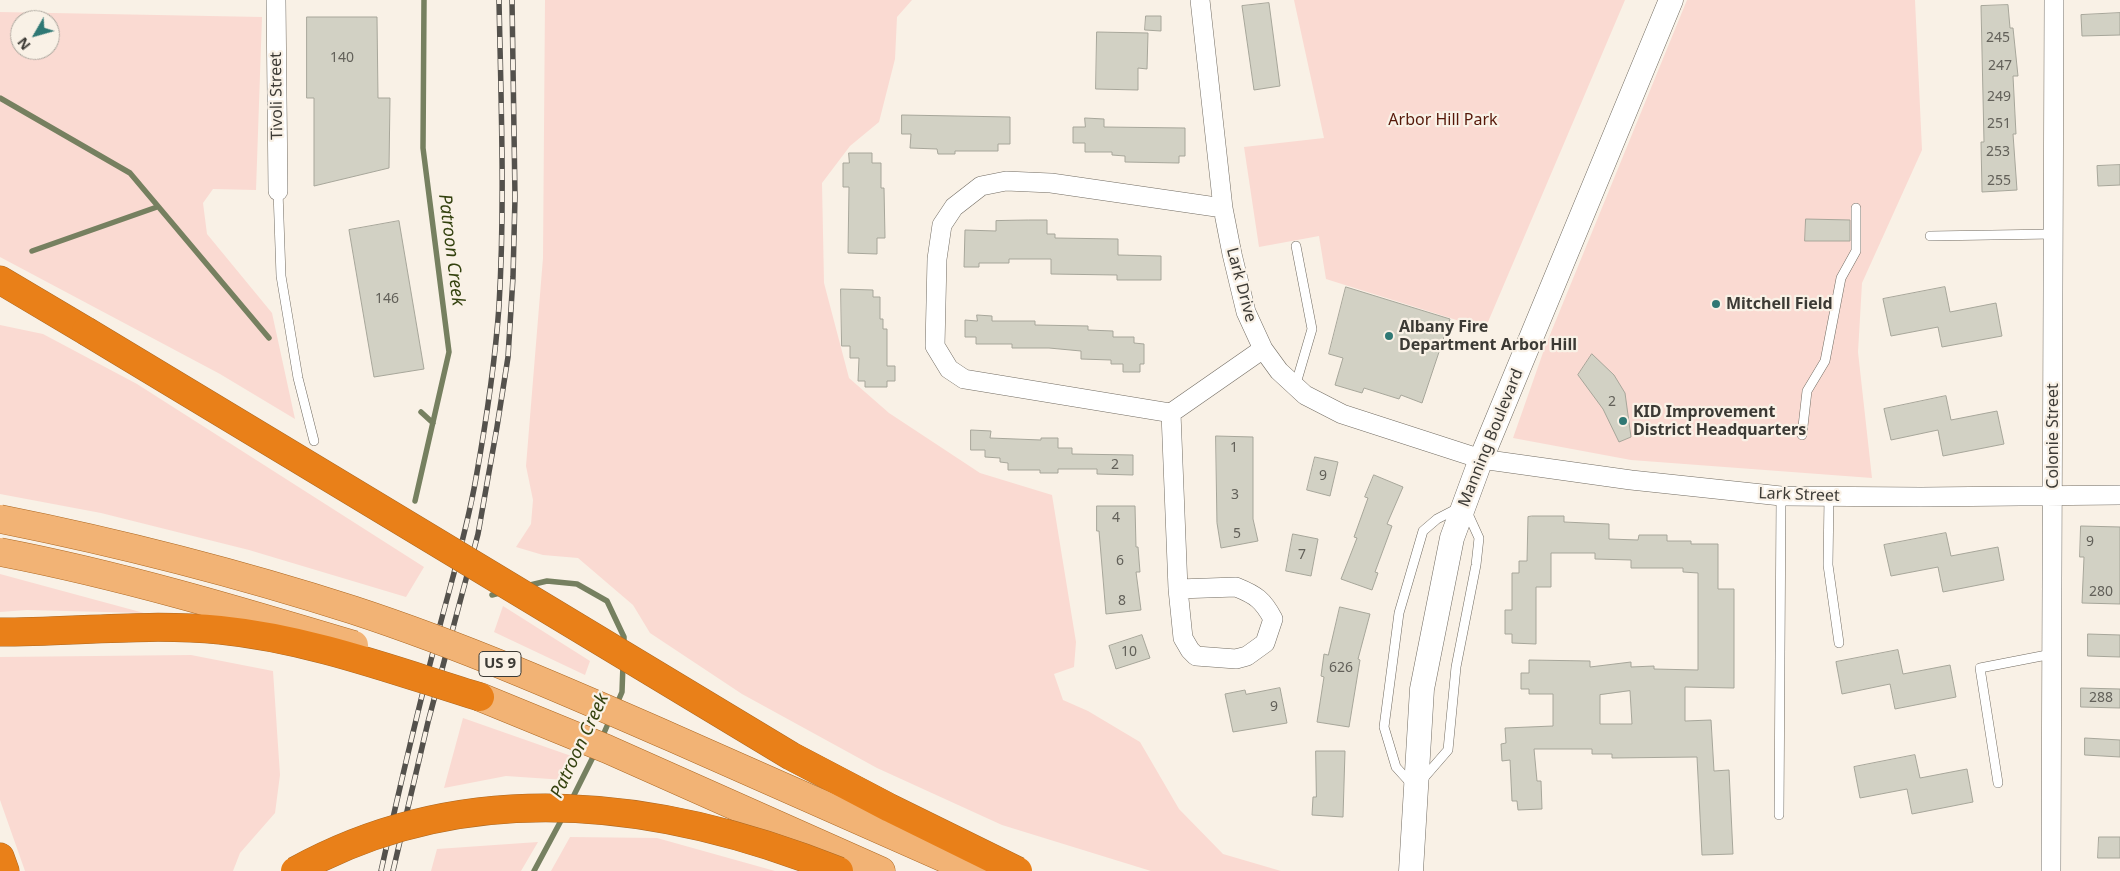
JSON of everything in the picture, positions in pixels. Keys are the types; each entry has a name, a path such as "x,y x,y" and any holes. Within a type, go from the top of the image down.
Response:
{"highway":[{"path":"0,280 783,752 821,774 1018,871"},
{"path":"0,300 26,306 86,331"},
{"path":"0,632 166,628 220,630 317,647 480,697"},
{"path":"295,871 357,842 420,823 483,811 553,807 619,811 686,822 753,841 839,871"},
{"path":"0,857 5,871"}],"main road":[{"name":"US 9","path":"0,519 123,545 224,571 354,611 408,630 516,670 867,822 960,865 978,871"},
{"name":"US 9","path":"0,552 110,575 248,612 378,653 607,749 881,871"}],"street":[{"name":"Tivoli Street","path":"276,0 278,192"},
{"name":"Lark Drive","path":"1200,0 1223,208 1246,312 1263,349 1279,371 1295,387 1305,395 1342,414 1481,459"},
{"name":"Manning Boulevard","path":"1411,871 1422,689 1452,538 1481,459 1671,0"},
{"name":"Colonie Street","path":"2051,871 2054,0"},
{"path":"1223,208 1051,183 1006,181 981,186 954,207 942,225 937,259 934,346 949,369 964,379 1171,413 1263,349"},
{"path":"1171,413 1178,589 1183,638 1196,656 1236,659 1247,656 1265,643 1273,619 1256,595 1236,587 1178,589"},
{"name":"Lark Street","path":"1481,459 1631,480 1781,496 2120,495"}],"lane":[{"path":"278,192 281,276 298,378 314,440"},
{"path":"1802,435 1806,392 1825,362 1841,278 1856,251 1856,208"},
{"path":"1930,236 2054,234"},
{"path":"1295,387 1312,329 1296,246"},
{"path":"1778,815 1781,496"},
{"path":"1829,496 1828,565 1839,643"},
{"path":"1464,505 1479,538 1476,565 1456,667 1448,750 1415,788 1396,767 1384,726 1398,613 1423,531 1437,519 1464,505"},
{"path":"1998,782 1980,668 2052,654"}],"green space":[{"path":"545,0 912,0 897,17 895,59 879,122 850,146 822,183 824,283 849,378 889,413 980,473 1052,495 1076,642 1074,667 1054,674 1063,700 1088,711 1140,742 1179,809 1223,854 1281,871 1151,871 1002,825 877,768 742,694 650,633 633,605 578,558 543,555 516,547 531,524 533,500 526,466 543,258"},
{"name":"Arbor Hill Park","path":"1294,0 1625,0 1485,329 1326,279 1319,236 1259,247 1244,147 1324,138"},
{"path":"1687,0 1915,0 1922,150 1862,283 1858,352 1872,478 1631,460 1513,438 1545,347"},
{"path":"0,12 10,12 10,60 60,60 60,13 262,17 256,190 213,189 203,203 207,234 272,313 295,419 220,374 0,257"},
{"path":"0,325 43,334 137,384 424,567 406,597 249,550 101,513 0,494"},
{"path":"0,574 144,613 27,610 0,612"},
{"path":"503,606 590,661 585,675 494,632"},
{"path":"191,655 273,671 280,775 275,813 240,853 233,871 25,871 0,800 0,657"},
{"path":"463,718 577,758 565,780 506,776 444,788"},
{"path":"570,837 657,838 775,871 551,871"},
{"path":"538,842 521,871 431,871 437,849"}],"building":[{"path":"1269,3 1280,86 1254,90 1242,6"},
{"path":"2008,5 2010,28 2013,28 2018,76 2013,76 2016,134 2013,134 2017,190 1982,192 1981,142 1984,142 1981,6"},
{"path":"2120,13 2120,35 2082,36 2081,15"},
{"path":"1146,16 1161,16 1161,31 1145,30"},
{"path":"307,17 377,17 378,98 390,98 389,168 314,186 314,98 307,98"},
{"path":"1097,32 1148,33 1147,69 1138,68 1138,90 1096,89"},
{"path":"902,115 1010,117 1010,144 998,144 998,151 955,151 955,154 938,154 937,149 910,148 911,134 902,134"},
{"path":"1085,118 1104,119 1104,127 1185,128 1185,156 1179,156 1179,163 1125,162 1125,156 1112,155 1112,152 1085,152 1085,143 1073,143 1073,127 1085,127"},
{"path":"849,153 872,153 872,163 881,163 881,188 884,188 885,238 877,238 877,254 848,253 849,187 843,187 843,163 849,163"},
{"path":"2120,165 2120,185 2098,186 2097,166"},
{"path":"1806,219 1850,220 1850,241 1805,241"},
{"path":"1047,220 1047,234 1055,234 1055,238 1118,239 1118,255 1161,256 1161,280 1117,280 1117,275 1051,274 1051,259 1009,259 1009,263 979,263 979,267 964,267 965,230 996,231 996,221"},
{"path":"399,221 424,369 374,377 349,230"},
{"name":"Albany Fire Department Arbor Hill","path":"1346,287 1450,319 1422,403 1401,395 1399,399 1364,388 1362,393 1335,385 1343,358 1329,354"},
{"path":"1945,287 1950,312 1996,303 2002,336 1942,347 1938,327 1891,336 1883,299"},
{"path":"841,289 873,290 873,297 880,297 880,319 883,319 883,329 887,329 887,366 895,366 895,381 887,381 887,387 865,387 865,381 858,381 859,358 850,358 850,346 842,346"},
{"path":"977,315 992,316 992,321 1035,321 1035,325 1088,326 1088,330 1113,331 1113,337 1134,337 1134,343 1144,344 1144,364 1140,364 1140,372 1123,372 1123,364 1111,364 1111,360 1081,359 1081,351 1049,348 1012,348 1012,344 976,344 976,337 965,337 965,320 977,321"},
{"path":"1592,354 1614,375 1625,393 1631,437 1619,442 1603,409 1578,375"},
{"path":"1946,396 1951,420 1997,411 2004,444 1943,456 1938,430 1891,440 1884,409"},
{"path":"971,430 991,431 990,438 1041,440 1041,438 1058,438 1058,448 1072,448 1072,454 1133,455 1133,475 1097,474 1097,469 1058,469 1058,473 1040,473 1040,470 1008,470 1008,463 1000,462 1000,458 985,457 985,450 971,450"},
{"path":"1216,436 1253,437 1253,519 1258,541 1221,548 1217,523"},
{"path":"1315,457 1338,462 1330,496 1307,490"},
{"path":"1374,475 1403,487 1387,524 1392,526 1375,572 1378,573 1372,590 1341,579 1357,538 1354,537 1368,498 1365,497"},
{"path":"1097,506 1135,506 1136,547 1138,547 1140,572 1136,572 1141,610 1106,614 1099,531 1097,531"},
{"path":"1564,516 1564,522 1609,524 1609,539 1638,540 1639,535 1667,535 1667,541 1691,541 1691,544 1718,544 1718,589 1734,589 1734,688 1685,687 1685,721 1711,720 1714,771 1729,770 1733,854 1702,855 1697,757 1612,758 1612,754 1592,754 1592,749 1534,749 1537,781 1541,781 1542,809 1518,810 1517,801 1512,801 1510,760 1502,761 1501,744 1506,743 1505,728 1553,726 1553,694 1529,694 1529,689 1521,689 1521,673 1529,673 1529,660 1590,661 1590,667 1631,662 1631,667 1654,666 1654,669 1698,670 1698,573 1683,572 1683,568 1631,568 1631,560 1595,559 1595,553 1551,553 1551,587 1536,587 1536,644 1512,643 1512,634 1505,634 1505,610 1512,610 1512,573 1519,573 1519,561 1527,561 1528,517","holes":["1630,691 1632,724 1600,724 1600,695"]},
{"path":"2081,526 2120,527 2120,604 2082,603 2084,557 2080,557"},
{"path":"1946,533 1951,556 1998,547 2004,580 1943,592 1938,567 1891,576 1884,545"},
{"path":"1293,534 1318,539 1311,576 1286,571"},
{"path":"1340,607 1370,614 1358,659 1360,660 1349,727 1317,722 1324,677 1321,676 1324,654 1328,655"},
{"path":"2088,634 2120,635 2120,657 2088,656"},
{"path":"1142,635 1150,658 1116,669 1109,646"},
{"path":"1898,650 1903,674 1950,665 1956,697 1895,709 1890,684 1842,694 1836,662"},
{"path":"1280,688 1287,723 1233,732 1225,694 1245,690 1246,694"},
{"path":"2081,688 2120,689 2120,708 2081,707"},
{"path":"2085,738 2120,740 2120,757 2085,755"},
{"path":"1316,751 1345,751 1343,817 1312,815 1313,797 1316,797"},
{"path":"1915,755 1920,778 1967,769 1973,802 1912,814 1907,789 1860,798 1854,767"},
{"path":"2099,837 2120,837 2120,858 2098,858"}],"waterway":[{"name":"Patroon Creek","path":"415,501 449,352 423,148 424,0"},
{"path":"0,98 130,173 269,338"},
{"path":"32,251 157,207"},
{"path":"421,412 433,423"},
{"name":"Patroon Creek","path":"526,586 547,581 577,584 607,601 624,637 624,647"},
{"name":"Patroon Creek","path":"492,595 503,592"},
{"name":"Patroon Creek","path":"616,706 622,692 623,664"},
{"name":"Patroon Creek","path":"601,740 610,719"},
{"name":"Patroon Creek","path":"571,801 595,753"},
{"name":"Patroon Creek","path":"534,871 564,815"}],"railway":[{"path":"381,871 416,719 468,516 490,393 499,306 502,230 499,0"},
{"path":"393,871 428,722 478,534 508,357 515,197 512,0"}],"place":[{"name":"Mitchell Field","path":"1716,304"},
{"name":"Albany Fire Department Arbor Hill","path":"1389,336"},
{"name":"KID Improvement District Headquarters","path":"1623,421"}]}
